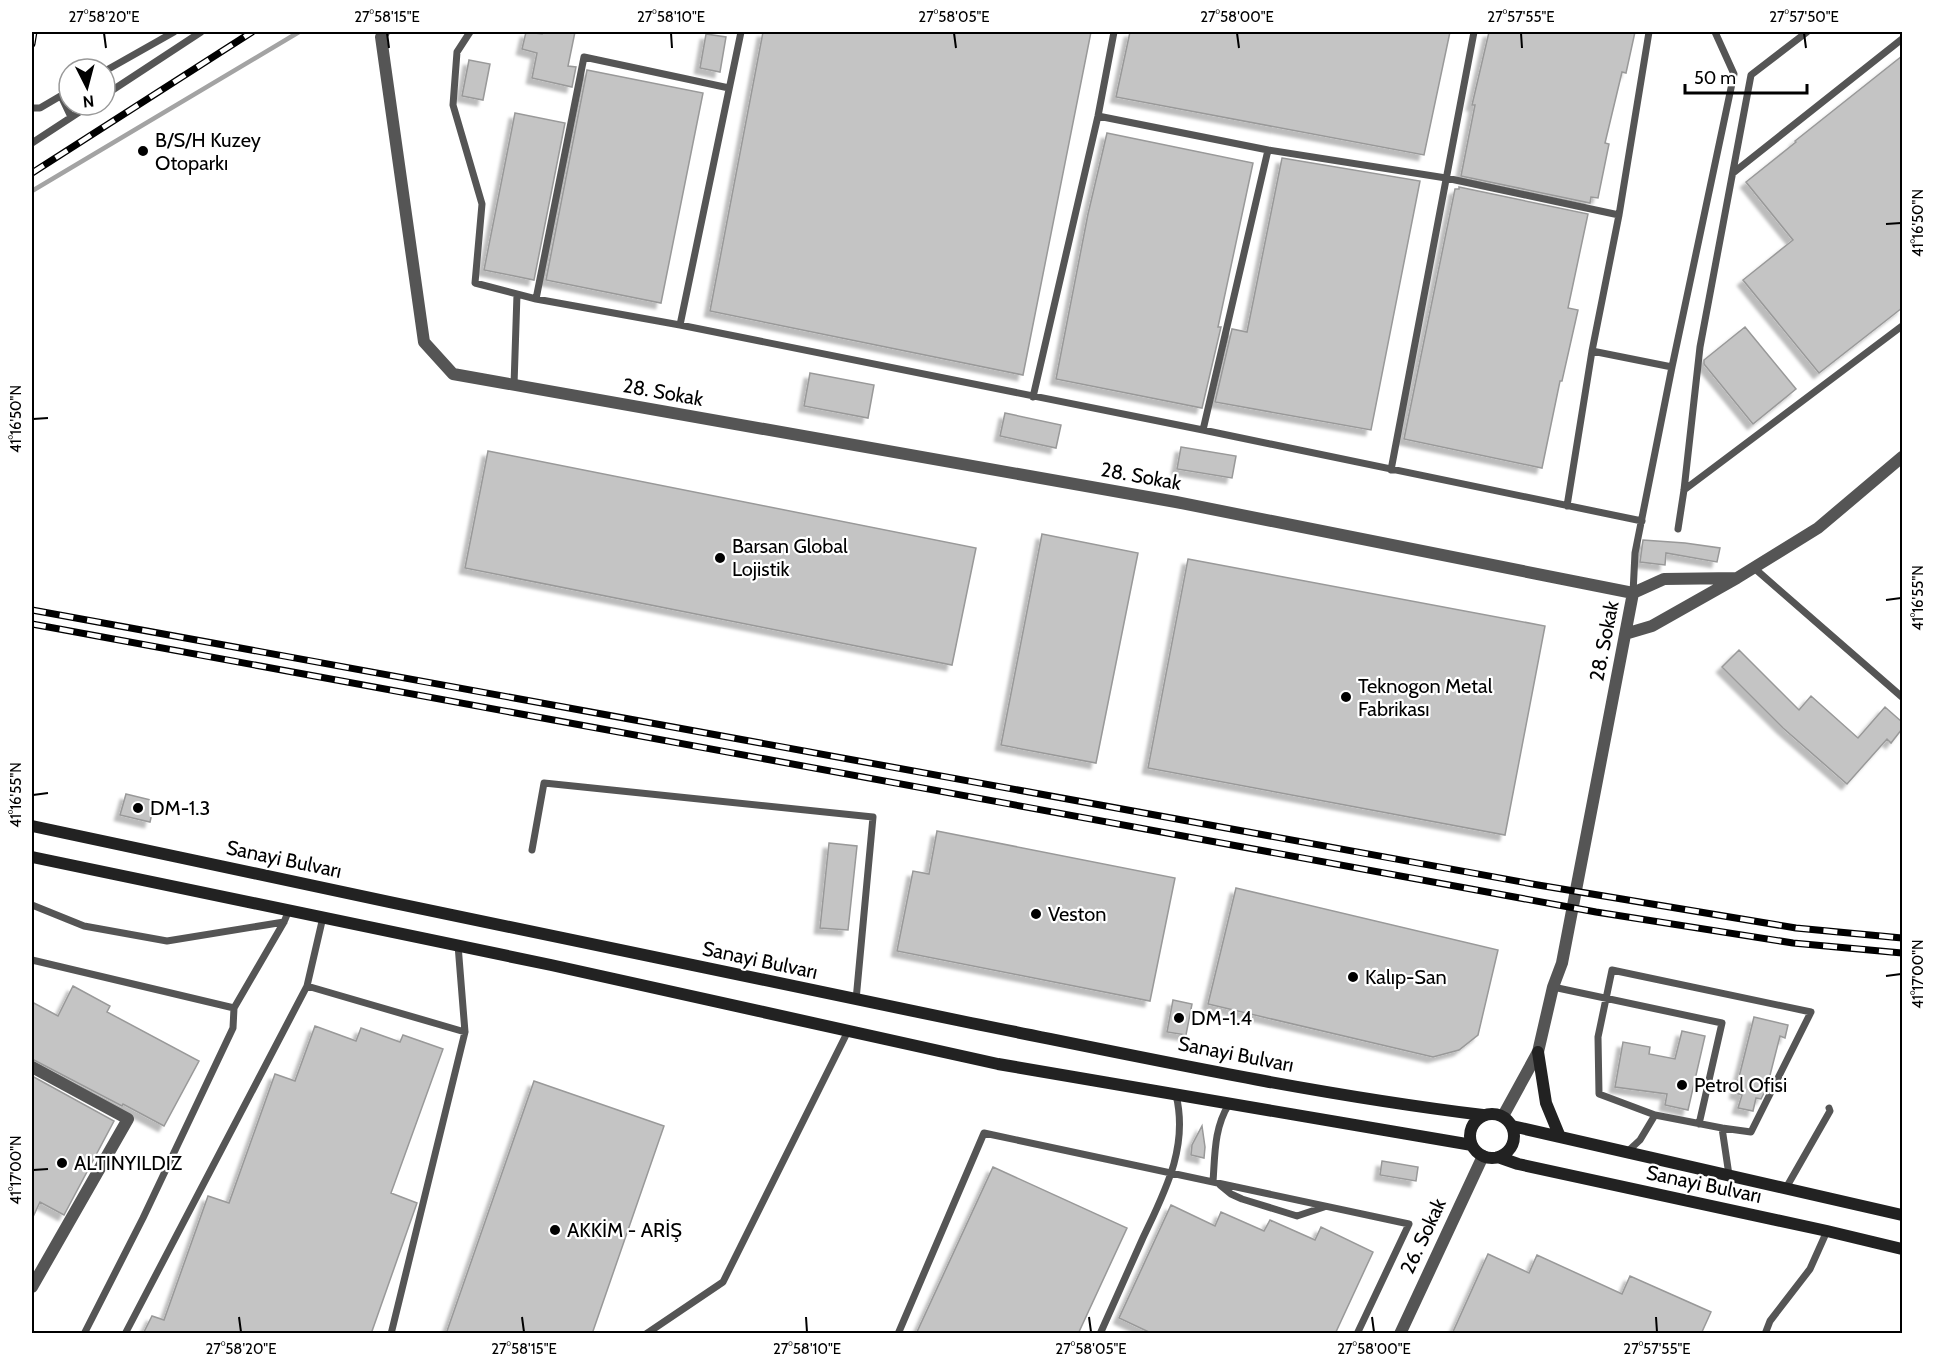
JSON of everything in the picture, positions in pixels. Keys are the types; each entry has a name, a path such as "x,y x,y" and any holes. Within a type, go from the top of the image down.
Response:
{"main road":[{"name":"Sanayi Bulvarı","path":"32,826 856,1000 1120,1053 1401,1105 1483,1115"},
{"path":"32,857 458,945 998,1064 1472,1145"},
{"path":"1538,1052 1546,1103 1560,1137"},
{"path":"1483,1115 1503,1116 1512,1126 1514,1142 1510,1149 1498,1157 1483,1156 1472,1145 1470,1138 1473,1125 1483,1115"},
{"name":"Sanayi Bulvarı","path":"1512,1126 1902,1215"},
{"name":"Sanayi Bulvarı","path":"1498,1157 1518,1164 1827,1230 1902,1249"}],"street":[{"name":"28. Sokak","path":"382,34 424,342 453,374 1176,502 1633,593 1562,963 1553,987 1538,1052 1503,1116"},
{"path":"1625,634 1652,626 1737,578 1818,528 1902,457"},
{"path":"1633,593 1664,579 1737,578"},
{"path":"32,1067 128,1119 32,1287"},
{"name":"26. Sokak","path":"1400,1334 1483,1156"}],"lane":[{"path":"117,64 174,32"},
{"path":"117,87 201,32"},
{"path":"470,32 457,52 453,105 482,204 475,283 536,299 680,325 1642,521"},
{"path":"680,325 741,32"},
{"path":"1033,397 1098,116 1114,32"},
{"path":"1391,470 1474,32"},
{"path":"1567,506 1592,351 1619,215 1648,32"},
{"path":"1633,593 1635,553 1734,74 1715,32"},
{"path":"1678,529 1700,347 1751,75 1807,32"},
{"path":"1733,173 1902,39"},
{"path":"536,299 584,57 729,88"},
{"path":"32,108 40,108 57,98"},
{"path":"1098,116 1268,150 1446,178 1619,215"},
{"path":"32,144 71,117"},
{"path":"1203,430 1268,150"},
{"path":"514,385 517,294"},
{"path":"1684,490 1902,326"},
{"path":"1592,351 1672,367"},
{"path":"1753,567 1902,697"},
{"path":"532,850 544,783 873,817 856,1000"},
{"path":"32,905 84,926 167,941 284,922"},
{"path":"84,1334 148,1207 228,1038 232,1028 234,1008 289,910"},
{"path":"125,1334 308,986 323,918"},
{"path":"391,1334 465,1032 458,945"},
{"path":"32,960 234,1008"},
{"path":"1612,970 1811,1012 1750,1132 1655,1115 1599,1094 1598,1037 1612,970"},
{"path":"308,986 465,1032"},
{"path":"1553,987 1722,1023 1699,1124"},
{"path":"646,1334 723,1282 848,1030"},
{"path":"1100,1334 1173,1173 1180,1134 1180,1112 1176,1095"},
{"path":"1215,1183 1218,1129 1220,1118 1229,1104"},
{"path":"1786,1188 1830,1111 1829,1108"},
{"path":"1627,1152 1640,1140 1655,1115"},
{"path":"1722,1128 1729,1175"},
{"path":"897,1334 984,1133 1409,1224 1357,1334"},
{"path":"1215,1183 1231,1194 1297,1216 1326,1207"},
{"path":"1765,1334 1770,1321 1810,1269 1827,1230"}],"building":[{"path":"526,32 542,34 542,32 575,32 568,66 576,67 572,87 532,78 537,53 522,49"},
{"path":"763,32 1091,32 1023,375 710,311"},
{"path":"1130,32 1450,32 1424,155 1116,97"},
{"path":"1489,32 1635,32 1626,73 1622,72 1605,143 1609,144 1598,198 1591,197 1590,203 1461,176 1475,105 1472,105"},
{"path":"706,34 726,37 720,72 700,68"},
{"path":"1902,56 1902,308 1819,373 1743,280 1793,240 1746,182"},
{"path":"469,60 490,64 483,100 462,96"},
{"path":"587,70 703,93 661,303 546,280"},
{"path":"515,113 565,123 534,280 484,270"},
{"path":"1107,133 1253,163 1218,327 1221,327 1202,408 1056,379 1088,214"},
{"path":"1282,158 1420,181 1371,430 1215,402 1232,329 1247,332"},
{"path":"1459,187 1588,214 1568,308 1578,310 1542,468 1404,439 1455,189"},
{"path":"1745,327 1796,389 1753,424 1704,364 1704,360"},
{"path":"810,373 874,385 868,418 804,406"},
{"path":"1005,413 1061,425 1056,448 1000,436"},
{"path":"1181,447 1236,456 1232,478 1177,469"},
{"name":"Barsan Global Lojistik","path":"488,451 976,548 952,665 465,568"},
{"path":"1042,534 1138,553 1096,763 1001,745"},
{"path":"1643,540 1720,548 1717,562 1666,553 1665,565 1640,562"},
{"name":"Teknogon Metal Fabrikası","path":"1188,559 1545,626 1505,835 1148,768"},
{"path":"1739,650 1799,710 1811,696 1858,738 1885,707 1902,722 1902,729 1891,743 1887,739 1847,784 1783,728 1722,667"},
{"name":"DM-1.3","path":"126,794 155,801 150,822 120,815"},
{"name":"Veston","path":"937,831 1175,878 1150,1001 897,951 913,871 929,874"},
{"path":"829,843 857,846 848,930 820,928"},
{"name":"Kalıp-San","path":"1236,888 1498,950 1478,1035 1459,1050 1433,1057 1208,1004"},
{"path":"73,986 110,1006 107,1012 199,1061 164,1126 32,1059 32,1002 58,1016"},
{"name":"DM-1.4","path":"1173,1000 1192,1004 1186,1035 1167,1032"},
{"path":"1754,1017 1788,1025 1785,1038 1780,1036 1767,1087 1761,1099 1756,1098 1753,1111 1738,1108 1742,1095 1735,1093"},
{"path":"315,1026 356,1041 361,1028 400,1042 403,1035 443,1049 391,1193 417,1203 371,1334 143,1334 152,1316 164,1320 208,1196 229,1203 275,1074 295,1081"},
{"path":"1682,1031 1705,1036 1688,1110 1665,1105 1667,1094 1615,1087 1623,1042 1650,1047 1649,1054 1675,1059"},
{"name":"ALTINYILDIZ","path":"32,1076 114,1121 64,1215 40,1202 32,1219"},
{"name":"AKKİM - ARİŞ","path":"534,1081 664,1126 592,1334 446,1334"},
{"path":"1202,1126 1204,1158 1191,1155 1192,1145"},
{"path":"1382,1161 1418,1167 1416,1181 1380,1175"},
{"path":"993,1167 1127,1228 1078,1334 916,1334"},
{"path":"1171,1205 1215,1226 1221,1212 1264,1231 1270,1220 1315,1240 1321,1227 1373,1252 1335,1334 1153,1334 1119,1318"},
{"path":"1488,1254 1529,1273 1537,1255 1622,1294 1630,1276 1711,1312 1701,1334 1452,1334"}],"waterway":[{"path":"32,191 299,32"}],"railway":[{"path":"32,44 34,32"},
{"path":"32,173 252,32"},
{"path":"32,610 1538,885 1796,928 1902,938"},
{"path":"32,624 1596,912 1793,943 1902,953"}],"place":[{"name":"B/S/H Kuzey Otoparkı","path":"143,151"},
{"name":"Barsan Global Lojistik","path":"720,558"},
{"name":"Teknogon Metal Fabrikası","path":"1346,697"},
{"name":"DM-1.3","path":"138,808"},
{"name":"Veston","path":"1036,914"},
{"name":"Kalıp-San","path":"1353,977"},
{"name":"DM-1.4","path":"1179,1018"},
{"name":"Petrol Ofisi","path":"1682,1085"},
{"name":"ALTINYILDIZ","path":"62,1163"},
{"name":"AKKİM - ARİŞ","path":"555,1230"}]}
